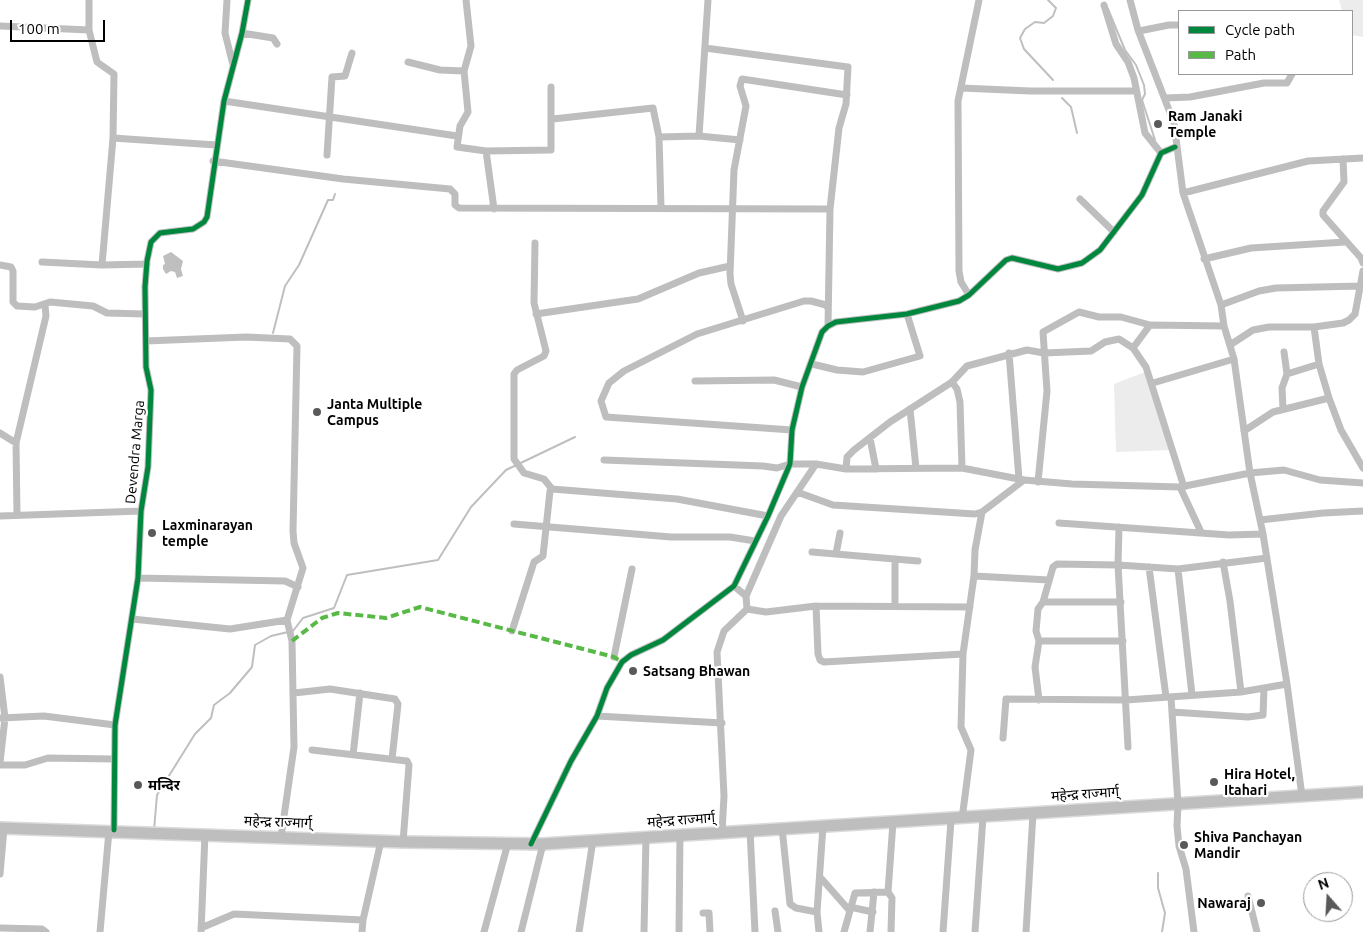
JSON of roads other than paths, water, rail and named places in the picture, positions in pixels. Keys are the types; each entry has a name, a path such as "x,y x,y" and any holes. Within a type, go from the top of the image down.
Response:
{"highway":[{"name":"महेन्द्र राज्मार्ग्","path":"2,828 112,830 403,842 543,844 1363,792"}],"street":[{"path":"89,0 89,30 97,62 114,74 113,138 102,265"},
{"path":"227,0 225,33 233,65"},
{"name":"Devendra Marga","path":"100,932 112,830 115,725 138,578 141,511 148,467 151,390 146,368 145,314 147,264 151,242 160,233 193,230 204,222 207,217 213,161 224,101 242,34 248,0"},
{"path":"466,0 471,46 464,71 468,112 457,136 457,147 486,150 551,150 551,86"},
{"path":"699,136 708,0"},
{"path":"969,295 961,282 958,262 958,115 961,88 979,0"},
{"path":"1130,0 1149,60 1174,122 1175,147 1183,193 1221,305 1224,326 1234,359 1250,473 1263,534 1287,684 1302,796"},
{"path":"1104,5 1116,44 1128,62 1145,133 1161,153"},
{"path":"1140,31 1178,25"},
{"path":"0,26 89,30"},
{"path":"242,34 273,38 276,44"},
{"path":"704,48 848,67 847,95 839,128 830,209 828,326"},
{"path":"327,155 332,77 345,76 352,53"},
{"path":"408,62 440,70 464,71"},
{"path":"1165,98 1190,96 1264,83 1287,83 1291,75"},
{"path":"743,320 731,284 730,266 734,170 746,106 740,86 742,79 847,95"},
{"path":"961,88 1060,92 1136,91"},
{"path":"224,101 457,136"},
{"path":"552,119 652,108 659,137 661,207"},
{"path":"659,137 699,136 740,140"},
{"path":"113,138 216,145"},
{"path":"531,844 571,761 596,716 607,688 622,662 631,655 664,640 734,586 768,516 790,464 792,430 802,387 812,364 822,332 828,326 844,321 908,314 959,302 1006,260 1012,258 1058,269 1082,263 1100,250 1142,195 1161,153 1175,147"},
{"path":"486,150 494,209"},
{"path":"1183,193 1308,161 1363,158"},
{"path":"1343,159 1344,182 1323,211 1323,215 1361,258 1363,263"},
{"path":"213,161 343,179 450,190 455,194 457,207 494,209 661,207 830,209"},
{"path":"1080,199 1114,232"},
{"path":"1204,259 1251,248 1345,242"},
{"path":"535,243 534,303 546,351 544,356 516,370 514,374 514,459 524,473 544,479 552,489 677,499 768,516"},
{"path":"42,262 102,265 147,264"},
{"path":"0,265 11,267 13,271 14,305 29,308 50,302 93,306 108,313 145,314"},
{"path":"536,314 638,299 699,272 730,266"},
{"path":"1230,345 1252,330 1269,327 1314,327 1343,323 1349,320 1354,314 1363,271"},
{"path":"1221,305 1258,291 1276,288 1361,286"},
{"path":"792,430 606,417 601,401 609,383 624,371 697,334 804,302 811,301 826,305 828,308"},
{"path":"17,516 16,444 46,316 45,304"},
{"path":"1038,482 1047,392 1043,332 1079,312 1099,317 1121,317 1150,325 1224,326"},
{"path":"812,364 837,370 863,372 920,356 908,314"},
{"path":"1134,348 1150,325"},
{"path":"1314,327 1318,364 1329,398 1341,430 1363,468"},
{"path":"146,341 246,337 290,339 297,346 293,531 294,543 303,568 287,620 291,637 294,746 281,837"},
{"path":"846,469 850,453 910,409 952,382 967,366 1027,350 1044,353 1091,350 1105,342 1119,339 1134,348 1153,383 1182,487 1200,532"},
{"path":"1283,409 1282,388 1287,374 1284,352"},
{"path":"1009,354 1021,479"},
{"path":"1153,383 1234,359"},
{"path":"1287,374 1318,364"},
{"path":"696,381 774,380 802,387"},
{"path":"952,382 957,389 960,402 962,468"},
{"path":"1244,431 1273,412 1329,398"},
{"path":"910,409 916,468"},
{"path":"0,433 16,444"},
{"path":"870,438 876,469"},
{"path":"604,460 777,468 790,464 816,464 846,469 962,468 1038,482 1182,487 1250,473 1284,470 1320,480 1363,483"},
{"path":"747,609 746,596 781,516 816,464"},
{"path":"797,492 834,505 975,514 982,512 1021,479"},
{"path":"512,631 534,562 543,556 550,491 552,489"},
{"path":"0,516 141,511"},
{"path":"1260,520 1363,511"},
{"path":"944,932 957,819 971,750 961,727 964,654 974,576 975,550 982,512"},
{"path":"1059,523 1228,535 1263,534"},
{"path":"514,524 671,537 730,537 755,542"},
{"path":"1120,527 1118,565 1128,747"},
{"path":"836,554 840,533"},
{"path":"812,552 918,561"},
{"path":"1039,700 1035,667 1039,641 1036,620 1053,567 1057,564 1118,565 1178,569 1267,558"},
{"path":"895,559 896,606"},
{"path":"1223,562 1230,601 1241,692"},
{"path":"1150,567 1168,697 1172,712 1179,846 1186,868 1194,932"},
{"path":"614,657 632,569"},
{"path":"1178,569 1192,696"},
{"path":"974,576 1049,580"},
{"path":"138,578 285,581 298,587"},
{"path":"734,586 746,596"},
{"path":"1043,602 1121,602"},
{"path":"747,609 766,612 816,606 970,607"},
{"path":"816,606 818,654 824,662 964,654"},
{"path":"722,832 724,803 722,723 716,652 724,630 747,609"},
{"path":"132,619 230,629 287,620"},
{"path":"1039,641 1123,641"},
{"path":"0,676 2,718 0,763 25,766 48,758 113,759"},
{"path":"1003,738 1006,699 1126,700 1241,692 1287,684"},
{"path":"294,693 330,688 395,699 398,702 392,759"},
{"path":"1172,712 1248,717 1263,714 1264,688"},
{"path":"353,755 360,694"},
{"path":"2,718 44,716 115,725"},
{"path":"596,716 722,723"},
{"path":"312,750 392,759 409,763 403,842"},
{"path":"1026,932 1033,813"},
{"path":"975,932 983,817"},
{"path":"891,932 892,898 888,892 893,822"},
{"path":"819,932 817,912 823,826"},
{"path":"0,874 2,828"},
{"path":"782,828 790,904 796,908 817,912"},
{"path":"750,830 755,932"},
{"path":"205,834 201,930 234,914 363,920"},
{"path":"679,932 680,835"},
{"path":"644,932 646,837"},
{"path":"579,932 593,840"},
{"path":"362,932 381,841"},
{"path":"484,932 508,843"},
{"path":"521,932 543,844"},
{"path":"820,877 849,909 873,912"},
{"path":"870,932 874,892"},
{"path":"844,932 849,909 855,894 888,892"},
{"path":"1248,896 1257,932"},
{"path":"703,913 709,912 710,932"},
{"path":"775,912 778,932"},
{"path":"0,928 42,929 46,932"}],"waterway":[{"path":"1048,0 1056,8 1053,16 1044,23 1035,22 1025,29 1020,38 1024,49 1053,80"},
{"path":"1108,9 1125,50 1136,65 1144,85 1145,94 1142,100 1155,140"},
{"path":"1062,98 1071,107 1077,133"},
{"path":"273,333 285,286 299,265 328,200 333,200 335,194"},
{"path":"293,631 303,618 334,608 347,575 438,560 471,507 506,470 575,437"},
{"path":"154,830 157,795 195,734 211,718 214,705 230,693 252,667 255,645 271,636 288,632"},
{"path":"1158,873 1158,888 1165,913 1162,932"}],"place":[{"name":"Ram Janaki Temple","path":"1158,124"},
{"name":"Janta Multiple Campus","path":"317,412"},
{"name":"Laxminarayan temple","path":"152,533"},
{"name":"Satsang Bhawan","path":"633,671"},
{"name":"Hira Hotel, Itahari","path":"1214,782"},
{"name":"मन्दिर","path":"138,785"},
{"name":"Shiva Panchayan Mandir","path":"1184,845"},
{"name":"Nawaraj","path":"1261,903"}]}
